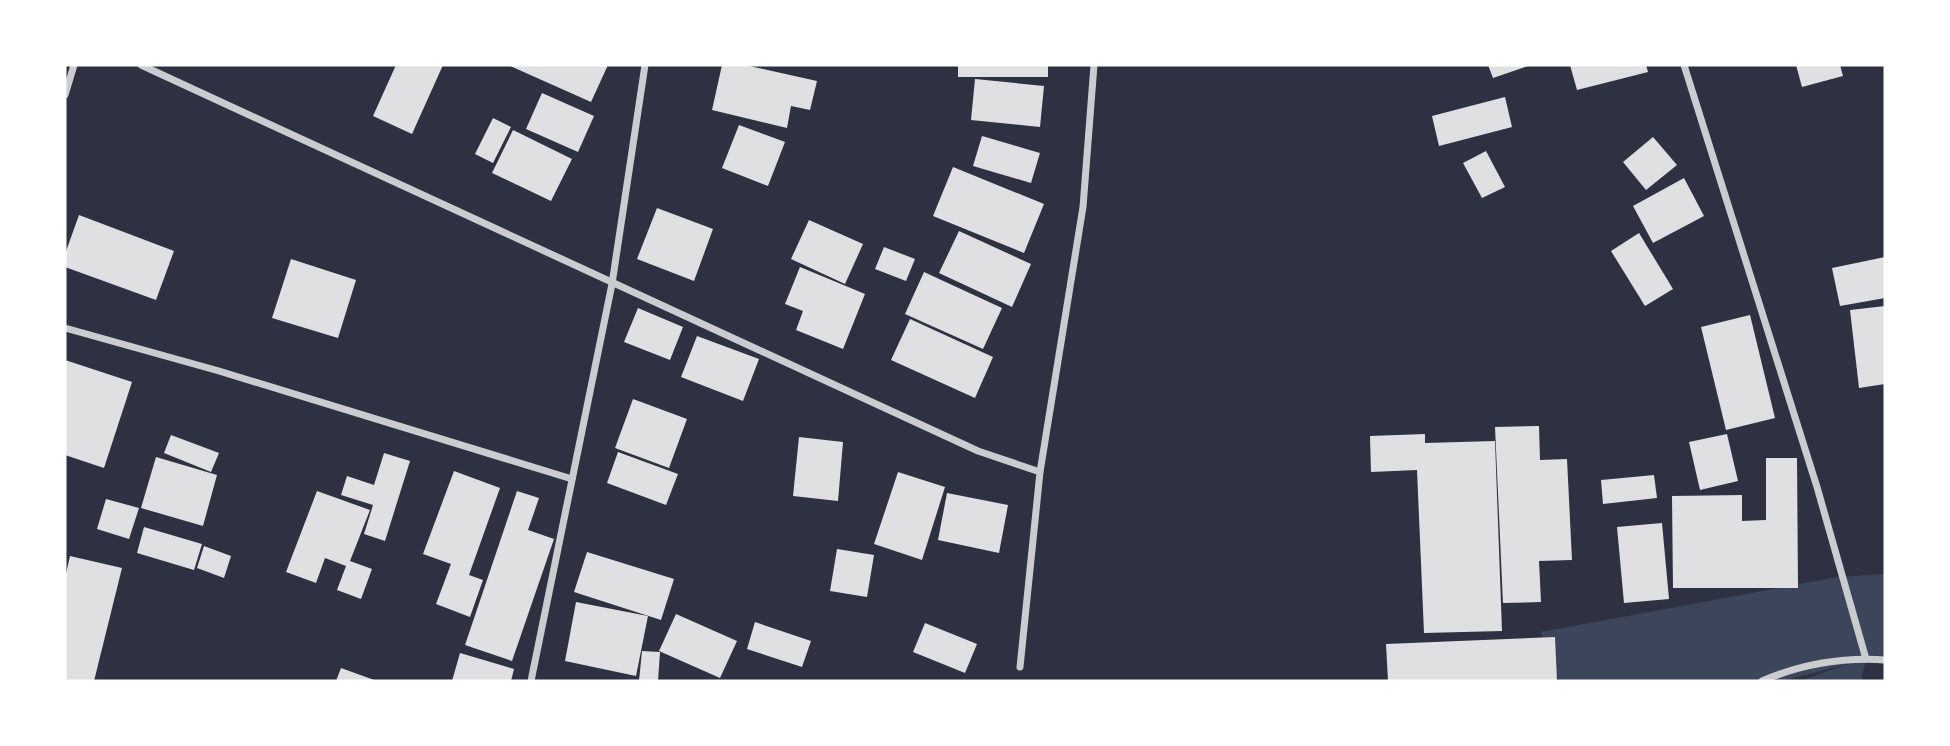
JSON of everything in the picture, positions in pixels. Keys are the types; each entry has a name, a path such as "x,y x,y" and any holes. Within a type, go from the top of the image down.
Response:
{"street":[{"path":"65,96 74,65"},
{"path":"141,65 978,451 1040,472"},
{"path":"531,681 612,284 645,65"},
{"path":"1020,667 1040,472 1083,206 1094,65"},
{"path":"1684,65 1817,487 1866,659"},
{"path":"65,328 232,375 572,479"},
{"path":"1762,681 1813,663 1885,660"}],"shaded area":[{"path":"1885,574 1885,665 1866,659 1861,681 1800,681 1851,663 1782,681 1559,681 1541,632 1838,577"}],"building":[{"path":"396,65 443,65 412,134 373,116"},
{"path":"508,65 608,65 591,102"},
{"path":"722,65 745,65 817,81 810,110 791,106 787,128 712,110"},
{"path":"958,65 1048,65 1048,77 958,77"},
{"path":"1488,65 1531,65 1493,78"},
{"path":"1570,65 1646,65 1648,72 1577,90"},
{"path":"1796,65 1840,65 1843,76 1802,87"},
{"path":"975,79 1044,86 1040,127 971,120"},
{"path":"542,93 594,116 578,152 526,129"},
{"path":"1505,97 1512,127 1439,146 1432,116"},
{"path":"493,118 511,127 493,163 475,154"},
{"path":"739,125 785,142 768,186 722,168"},
{"path":"513,130 572,159 551,201 492,173"},
{"path":"982,136 1040,153 1031,183 973,166"},
{"path":"1653,137 1677,165 1646,190 1623,162"},
{"path":"1486,151 1505,187 1482,198 1463,163"},
{"path":"953,167 1044,204 1024,253 933,216"},
{"path":"1684,178 1704,216 1653,243 1633,206"},
{"path":"657,208 713,229 694,281 637,259"},
{"path":"79,215 174,251 156,300 65,267 65,254"},
{"path":"809,220 863,244 845,284 791,259"},
{"path":"959,231 1031,264 1012,307 939,273"},
{"path":"1639,233 1673,289 1645,306 1611,251"},
{"path":"884,247 915,259 906,281 875,269"},
{"path":"1885,257 1885,298 1840,306 1832,268"},
{"path":"291,259 356,280 338,338 272,318"},
{"path":"800,267 865,294 843,349 796,330 803,311 785,304"},
{"path":"924,272 1002,308 983,349 905,314"},
{"path":"1885,306 1885,384 1859,388 1850,310"},
{"path":"638,308 683,327 670,360 624,342"},
{"path":"1750,315 1775,418 1726,430 1701,327"},
{"path":"910,319 993,357 975,398 891,360"},
{"path":"697,336 759,359 743,401 681,377"},
{"path":"65,360 132,382 104,468 65,455"},
{"path":"633,399 687,419 669,468 615,448"},
{"path":"1539,426 1540,460 1567,459 1572,560 1539,561 1541,602 1503,603 1495,427"},
{"path":"1425,434 1425,443 1495,441 1502,631 1424,633 1417,470 1371,472 1370,436"},
{"path":"1727,434 1738,481 1700,490 1689,442"},
{"path":"171,435 219,453 211,472 164,453"},
{"path":"799,437 843,442 838,501 793,496"},
{"path":"618,452 678,474 666,505 607,483"},
{"path":"384,453 410,461 385,541 364,534 373,505 341,495 347,476 374,485"},
{"path":"156,457 217,475 203,526 141,508"},
{"path":"1766,458 1797,458 1798,588 1673,588 1672,496 1742,495 1742,521 1766,520"},
{"path":"454,471 500,488 469,575 483,580 470,617 436,604 451,564 423,554"},
{"path":"898,472 945,487 922,560 874,544"},
{"path":"1654,475 1657,498 1603,504 1601,480"},
{"path":"317,491 370,510 350,561 372,569 361,599 337,590 346,566 325,558 316,583 286,572"},
{"path":"517,491 539,498 528,530 554,539 512,661 465,645"},
{"path":"947,493 1008,505 999,553 938,540"},
{"path":"106,499 139,508 129,539 97,529"},
{"path":"1662,523 1669,599 1624,603 1617,527"},
{"path":"144,527 202,544 194,570 137,553"},
{"path":"204,546 231,556 224,578 197,568"},
{"path":"837,549 874,555 867,597 830,591"},
{"path":"587,552 674,579 661,620 574,592"},
{"path":"70,556 122,568 94,681 65,681 65,578"},
{"path":"576,602 648,616 636,676 565,661"},
{"path":"676,614 737,641 720,678 659,651"},
{"path":"755,622 811,641 802,667 747,649"},
{"path":"925,623 977,644 965,673 913,652"},
{"path":"1555,637 1557,681 1388,681 1386,644"},
{"path":"642,651 660,652 658,681 639,681"},
{"path":"460,653 514,669 511,681 452,681"},
{"path":"341,668 377,681 336,681"}]}
